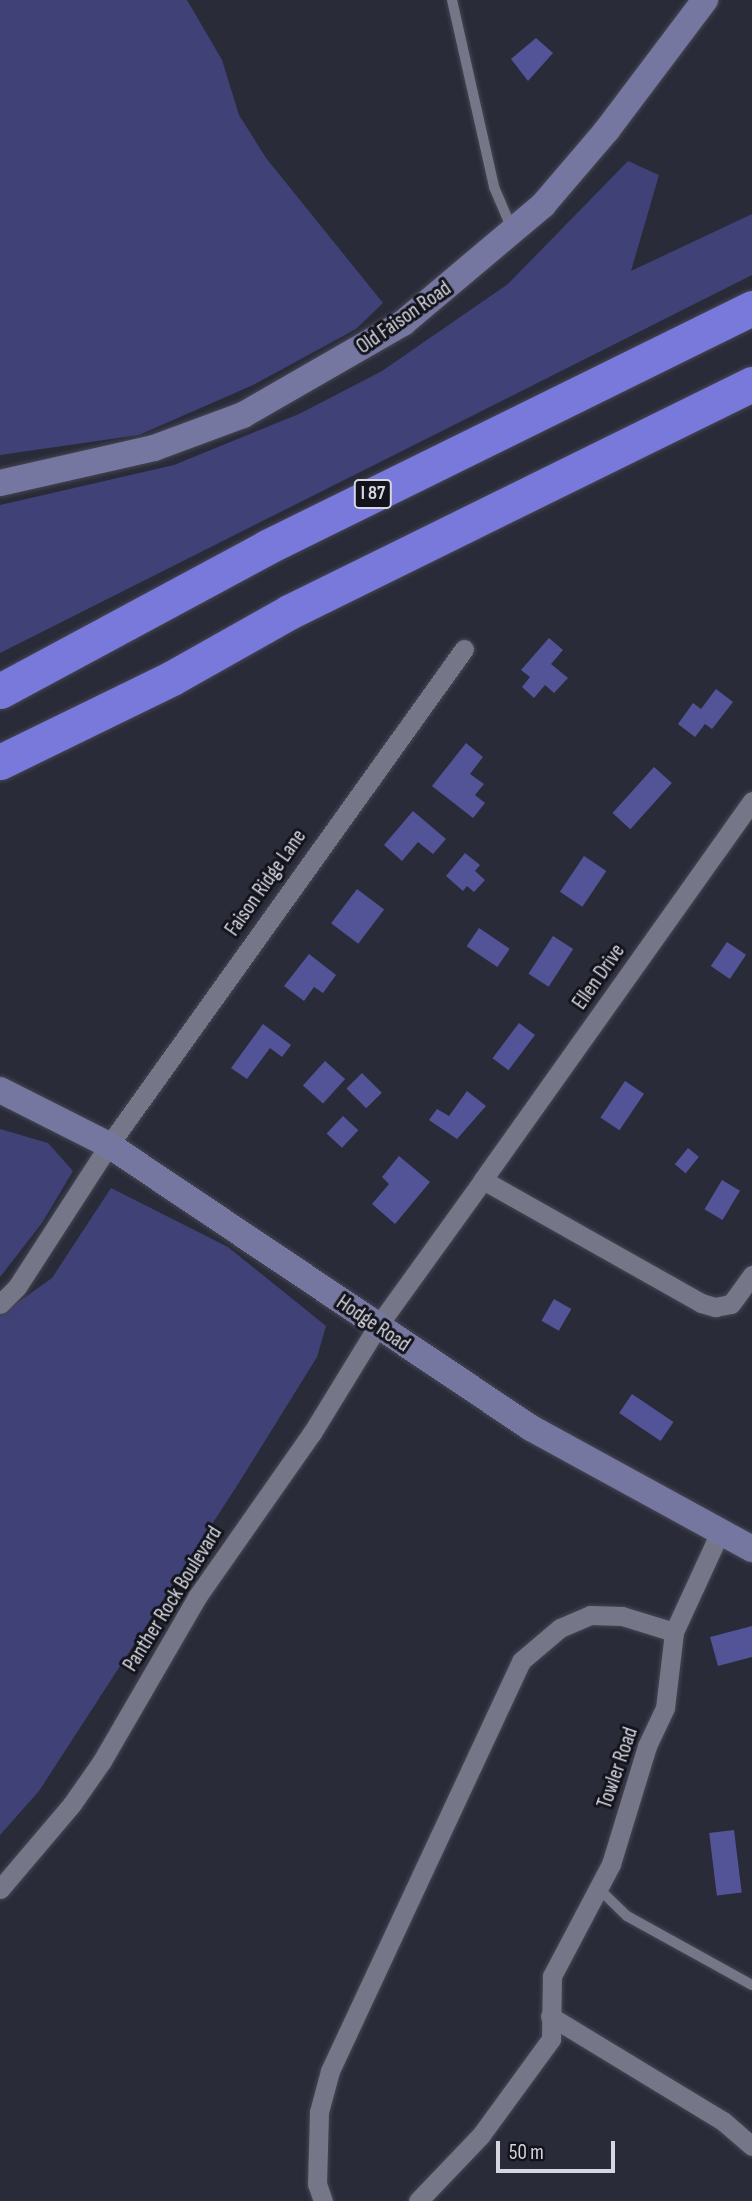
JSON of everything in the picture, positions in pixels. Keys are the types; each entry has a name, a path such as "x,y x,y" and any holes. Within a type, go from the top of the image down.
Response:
{"highway":[{"name":"I 87","path":"0,691 267,547 752,308"},
{"path":"0,762 172,678 289,612 752,384"}],"main road":[{"name":"Old Faison Road","path":"0,483 153,447 243,415 403,323 543,205 607,130 705,0"},
{"name":"Hodge Road","path":"0,1090 109,1145 531,1428 752,1549"}],"street":[{"name":"Faison Ridge Lane","path":"0,1304 17,1287 109,1145 464,649"},
{"name":"Ellen Drive","path":"377,1327 752,801"},
{"path":"483,1180 701,1303 715,1307 731,1304 752,1275"},
{"name":"Panther Rock Boulevard","path":"0,1889 72,1804 102,1761 197,1597 312,1433 377,1327"},
{"name":"Towler Road","path":"418,2201 481,2135 551,2039 552,1976 611,1864 647,1746 665,1708 674,1632 721,1530"},
{"path":"323,2201 317,2185 319,2112 330,2071 521,1661 560,1628 590,1615 622,1616 674,1632"},
{"path":"550,2016 723,2121 752,2146"}],"lane":[{"path":"453,0 494,187 513,232"},
{"path":"598,1887 612,1906 627,1916 752,1985"}],"shaded area":[{"path":"0,0 187,0 222,60 239,115 266,158 383,303 356,329 253,385 139,435 0,455"},
{"path":"628,161 659,175 631,271 752,214 752,275 0,653 0,505 174,465 299,414 382,371 508,284"},
{"path":"0,1129 48,1143 73,1171 42,1223 0,1277"},
{"path":"111,1188 228,1247 326,1326 317,1357 240,1481 39,1791 0,1835 0,1315 52,1278"}],"building":[{"path":"536,38 553,53 528,81 511,59"},
{"path":"549,638 563,650 551,664 568,678 554,693 545,685 534,698 522,687 530,677 521,670"},
{"path":"716,689 733,702 712,729 705,724 695,737 678,724 693,703 701,709"},
{"path":"466,743 483,757 470,774 484,784 475,795 485,803 473,818 432,786"},
{"path":"654,767 672,783 630,829 613,813"},
{"path":"413,811 446,839 433,854 418,842 402,861 384,845"},
{"path":"465,853 480,865 475,871 485,880 474,892 467,886 463,891 446,876"},
{"path":"584,856 606,871 582,907 560,892"},
{"path":"357,889 384,909 358,944 331,923"},
{"path":"479,928 510,949 497,967 467,946"},
{"path":"553,936 573,949 549,987 528,974"},
{"path":"727,942 746,955 730,979 711,966"},
{"path":"309,954 336,975 323,993 314,987 304,1001 284,986"},
{"path":"519,1023 535,1035 508,1070 493,1058"},
{"path":"263,1024 291,1045 282,1057 270,1048 247,1079 231,1068"},
{"path":"325,1061 345,1079 323,1104 303,1086"},
{"path":"362,1073 382,1093 366,1108 346,1089"},
{"path":"625,1081 644,1094 619,1130 600,1117"},
{"path":"467,1091 486,1106 457,1139 429,1120 437,1109 449,1116"},
{"path":"343,1116 358,1130 342,1148 327,1134"},
{"path":"688,1148 699,1157 686,1173 675,1164"},
{"path":"399,1156 430,1182 395,1224 372,1204 389,1184 382,1177"},
{"path":"722,1180 740,1191 722,1220 704,1209"},
{"path":"554,1299 571,1309 559,1331 542,1321"},
{"path":"632,1394 673,1422 661,1441 619,1413"},
{"path":"752,1626 752,1657 718,1666 710,1637"},
{"path":"734,1830 742,1893 717,1896 709,1833"}]}
